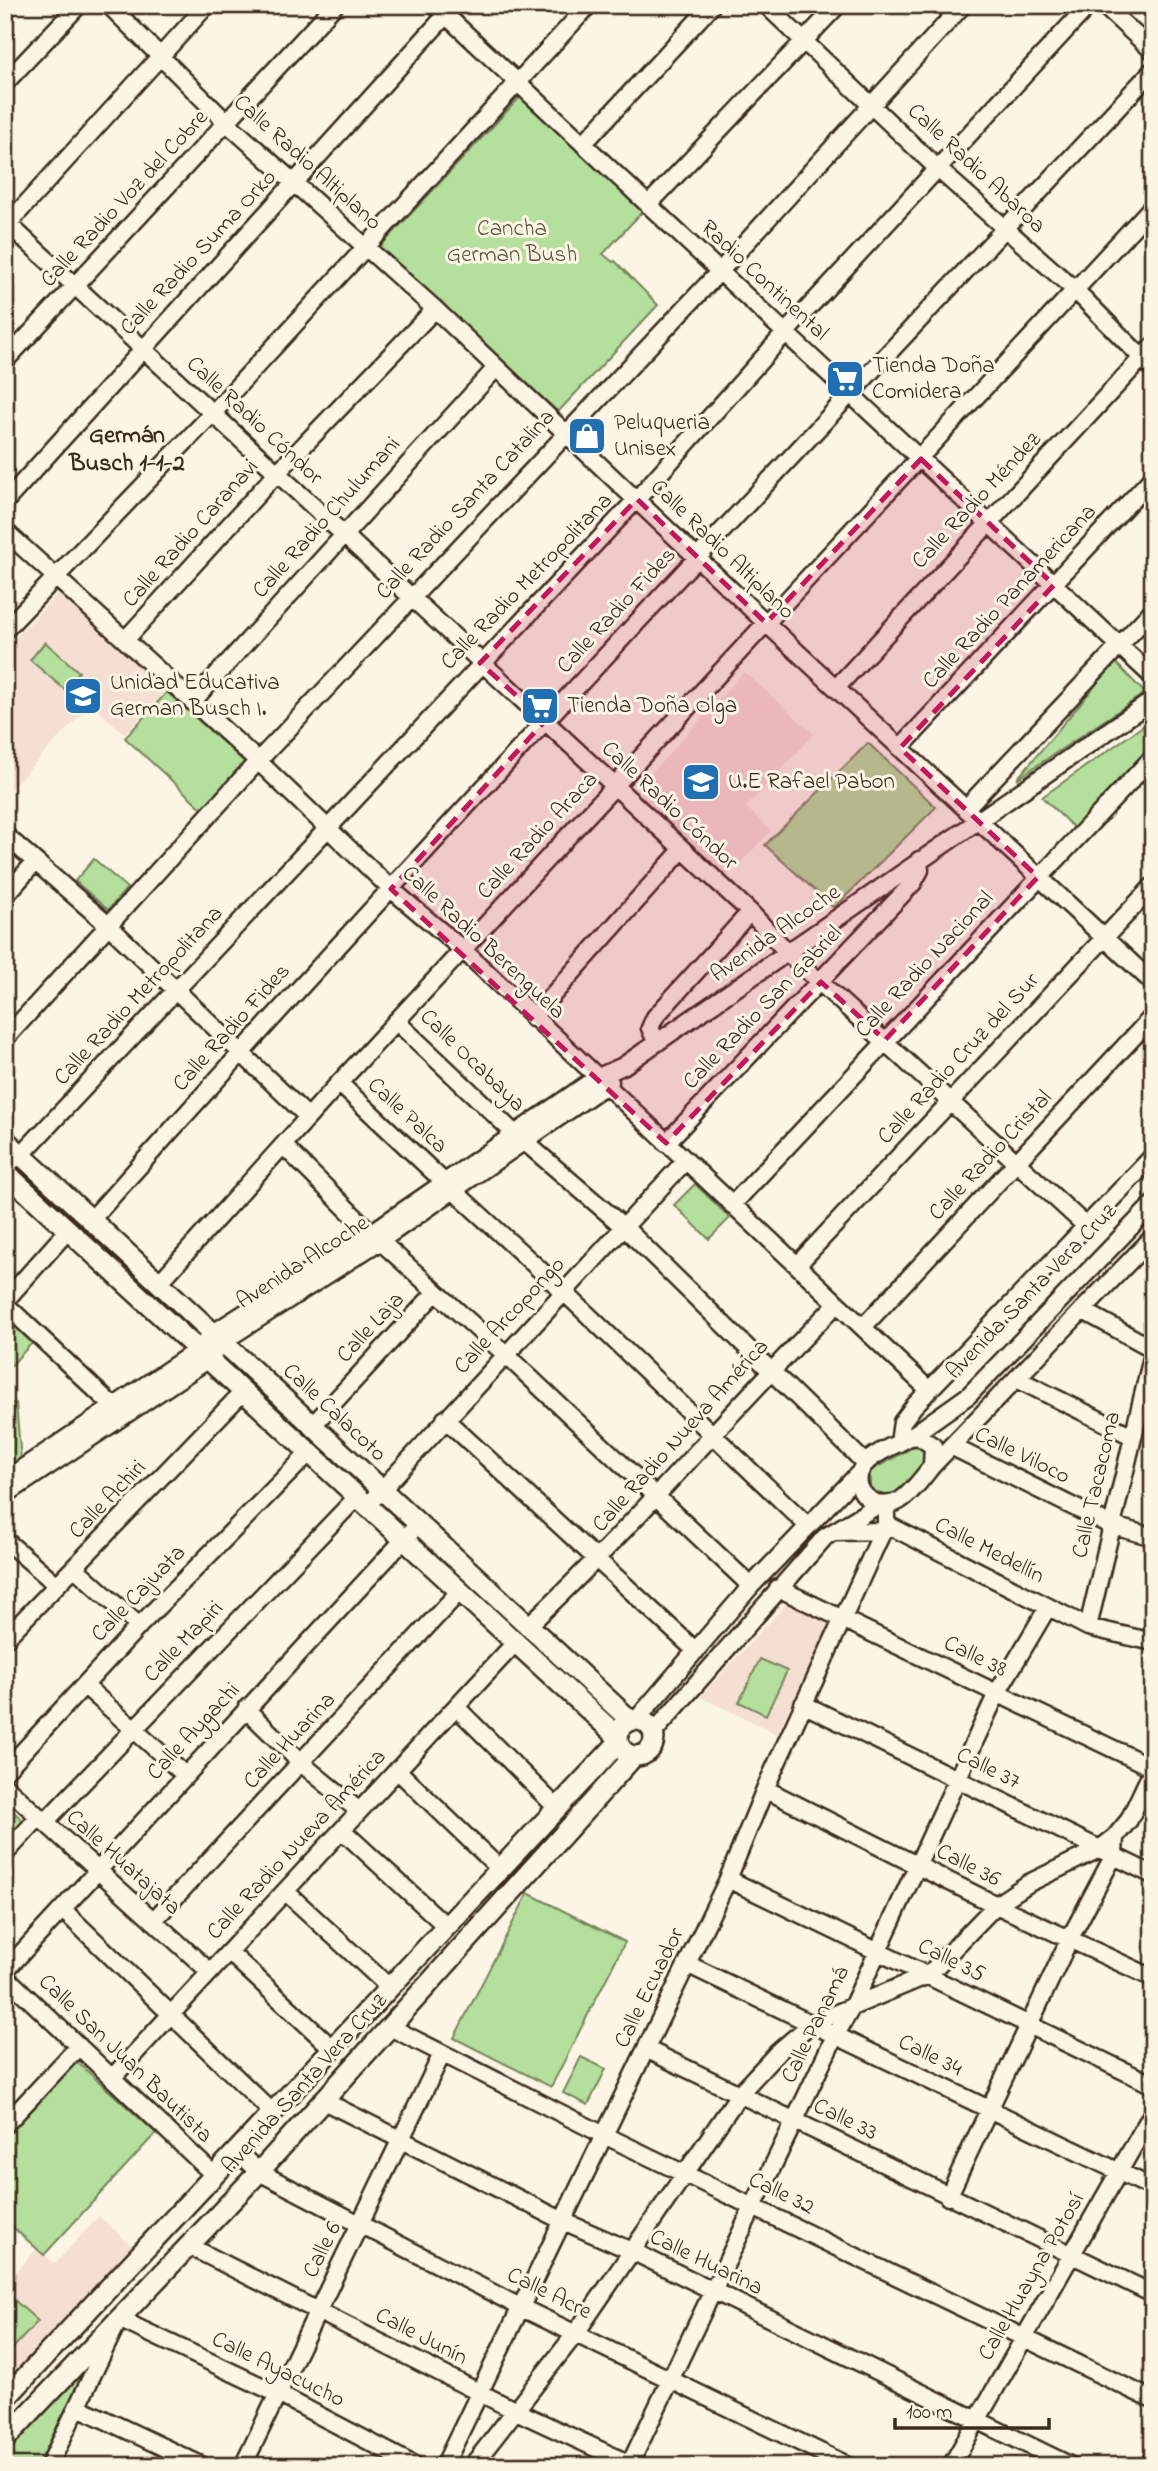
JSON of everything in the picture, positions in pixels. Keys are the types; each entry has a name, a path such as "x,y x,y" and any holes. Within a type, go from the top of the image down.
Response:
{"main road":[{"name":"Calle Calacoto","path":"5,1140 13,1160 91,1220 312,1427 404,1540 618,1740"},
{"name":"Calle Calacoto","path":"5,1172 310,1452 369,1497 417,1525 634,1720"},
{"path":"634,1720 644,1721 654,1732 652,1746 648,1752 634,1756 622,1750 618,1740 624,1724 634,1720"},
{"name":"Avenida Santa Vera Cruz","path":"5,2399 618,1740"},
{"name":"Avenida Santa Vera Cruz","path":"5,2438 259,2172 634,1756"}],"street":[{"path":"5,83 79,5"},
{"name":"Calle Radio Altiplano","path":"108,5 226,122 435,309 766,624 1153,983"},
{"path":"6,224 207,5"},
{"name":"Calle Radio Voz del Cobre","path":"5,361 335,5"},
{"path":"5,630 212,414 517,80 589,5"},
{"path":"583,144 712,5"},
{"name":"Calle Radio Abaroa","path":"766,5 871,102 937,169 1149,357"},
{"path":"648,205 838,5"},
{"name":"Calle Radio Santa Catalina","path":"5,1039 258,761 720,271 962,5"},
{"name":"Calle Radio Metropolitana","path":"13,1160 176,991 636,499 786,332 1089,5"},
{"path":"1103,5 1153,51"},
{"name":"Radio Continental","path":"446,9 583,144 1153,677"},
{"name":"Calle Radio Suma Orko","path":"5,502 143,347 294,185 446,9"},
{"name":"Calle Radio Fides","path":"91,1220 239,1053 545,721 1153,70"},
{"name":"Calle Radio Araca","path":"159,1283 396,1021 921,459 1153,206"},
{"name":"Calle Radio Cóndor","path":"6,224 143,347 276,474 750,912 789,954 1086,1226"},
{"name":"Calle Radio Caranavi","path":"126,639 276,474 435,309"},
{"name":"Calle Radio Méndez","path":"836,688 988,523 1149,357"},
{"name":"Calle Radio Chulumani","path":"193,701 496,368"},
{"name":"Calle Radio Panamericana","path":"900,748 1153,477"},
{"name":"Calle Radio Berenguela","path":"5,531 258,761 391,889 462,950 929,1390"},
{"path":"965,808 1153,610"},
{"path":"919,860 1153,700"},
{"name":"Calle Radio Nacional","path":"732,1205 1153,757"},
{"path":"5,835 108,925 308,1117"},
{"path":"532,1018 682,850"},
{"name":"Avenida Alcoche","path":"5,1495 204,1354 217,1338 376,1237 789,954 919,860"},
{"name":"Calle Radio San Gabriel","path":"666,1143 913,883 920,870 919,860"},
{"path":"5,896 36,862"},
{"name":"Calle Radio Cruz del Sur","path":"798,1264 1153,886"},
{"path":"657,1043 650,1028 655,1017 750,912"},
{"name":"Calle Radio Cristal","path":"863,1327 1153,1016"},
{"name":"Calle Ocabaya","path":"396,1021 520,1138 625,1228 770,1370 862,1467"},
{"name":"Calle Palca","path":"339,1083 563,1291 808,1526"},
{"path":"284,1146 376,1237 505,1354 751,1586"},
{"path":"932,1466 933,1446 923,1438 904,1440 902,1423 929,1390 1153,1156"},
{"name":"Calle Arcopongo","path":"369,1497 687,1160"},
{"name":"Avenida Santa Vera Cruz","path":"862,1467 969,1395 1153,1204"},
{"path":"69,1229 5,1302 115,1408"},
{"path":"654,1732 778,1588 832,1532 883,1505 902,1499 1153,1237"},
{"name":"Calle Laja","path":"312,1427 436,1292"},
{"name":"Calle Radio Nueva América","path":"528,1626 598,1560 715,1435 770,1370 837,1304"},
{"path":"1082,1310 1152,1360"},
{"name":"Avenida Alcoche","path":"5,1480 204,1354"},
{"name":"Calle Tacacoma","path":"1087,1627 1152,1360"},
{"path":"1017,1378 1132,1436"},
{"name":"Calle Achiri","path":"5,1639 243,1392"},
{"path":"445,1419 696,1651"},
{"name":"Calle Viloco","path":"951,1446 1110,1525 1153,1537"},
{"name":"Calle Cajuata","path":"5,1771 138,1626 310,1452"},
{"path":"862,1467 862,1493 883,1505"},
{"path":"634,1720 751,1586 862,1467"},
{"name":"Calle Mapiri","path":"5,1854 369,1497"},
{"path":"832,1532 885,1527 883,1505"},
{"name":"Calle Aygachi","path":"5,1971 417,1525"},
{"name":"Calle Medellín","path":"885,1527 1087,1627 1153,1642"},
{"name":"Calle Ecuador","path":"443,2466 477,2391 563,2221 728,1878 803,1704 885,1527"},
{"path":"5,1540 56,1584"},
{"path":"75,1567 138,1626"},
{"name":"Calle 38","path":"778,1588 1153,1769"},
{"name":"Calle Huarina","path":"153,1921 459,1592"},
{"name":"Calle Panamá","path":"631,2465 835,2035 852,2007 876,1950 918,1866 997,1693 1048,1607"},
{"name":"Calle Radio Nueva América","path":"112,2078 515,1643"},
{"path":"85,1686 185,1775"},
{"name":"Calle 37","path":"803,1704 1153,1875"},
{"path":"456,1707 556,1807"},
{"path":"246,1709 301,1763 359,1811"},
{"path":"948,2197 1115,1837 1129,1821 1153,1769"},
{"path":"397,1770 499,1868"},
{"name":"Calle Huatajata","path":"5,1786 210,1972"},
{"name":"Calle 36","path":"765,1789 996,1905 1153,1978"},
{"path":"342,1830 446,1926"},
{"path":"472,2466 576,2333 634,2252 740,2093 811,2024 928,1975 996,1905 1029,1883 1108,1852"},
{"name":"Calle 35","path":"728,1878 1153,2085"},
{"path":"285,1891 389,1987"},
{"path":"62,1909 173,2013 272,2112"},
{"path":"229,1952 332,2048"},
{"name":"Calle 34","path":"687,1964 1153,2188"},
{"name":"Calle San Juan Bautista","path":"5,1976 214,2175"},
{"name":"Calle 32","path":"390,2026 604,2136 1153,2400"},
{"path":"5,2125 79,2046"},
{"name":"Calle 33","path":"646,2049 1070,2254"},
{"name":"Calle 6","path":"243,2466 442,2054"},
{"name":"Calle Huarina","path":"322,2100 563,2221 634,2252 1071,2466"},
{"name":"Calle Huayna Potosí","path":"951,2466 1153,2112"},
{"name":"Calle Acre","path":"236,2151 259,2172 520,2307 672,2378 849,2466"},
{"name":"Calle Junín","path":"189,2246 516,2411 631,2465"},
{"path":"1070,2254 1153,2294"},
{"path":"49,2466 118,2319"},
{"name":"Calle Ayacucho","path":"118,2319 278,2394 416,2466"},
{"path":"78,2407 203,2466"},
{"path":"1148,2466 1153,2456"}],"highlighted area":[{"path":"921,459 1054,585 900,748 1038,877 885,1040 821,982 666,1143 391,889 545,721 480,663 637,499 766,623"}],"shaded area":[{"name":"Unidad Educativa German Busch I.","path":"57,594 64,595 166,690 125,734 91,704 5,795 5,649"},
{"path":"744,672 814,734 746,807 771,831 725,878 635,791"},
{"path":"789,1601 831,1621 777,1734 700,1697"},
{"path":"99,2216 138,2251 5,2395 5,2283 37,2249 55,2264"}],"green space":[{"name":"Cancha German Bush","path":"521,96 644,210 603,254 615,261 658,305 558,412 379,248"},
{"path":"45,642 79,672 64,689 30,660"},
{"path":"1115,662 1145,693 1017,779"},
{"path":"167,692 248,765 205,811 125,738"},
{"path":"1153,719 1153,749 1078,832 1042,797"},
{"path":"868,743 936,807 834,908 765,845"},
{"path":"94,859 127,888 108,910 75,881"},
{"path":"695,1184 730,1218 709,1239 674,1205"},
{"path":"5,1316 33,1342 5,1372"},
{"path":"16,1403 21,1459 5,1469 5,1404"},
{"path":"917,1445 927,1451 922,1466 911,1481 889,1496 881,1498 870,1490 870,1471"},
{"path":"760,1659 787,1671 766,1715 739,1702"},
{"path":"5,1804 26,1823 5,1845"},
{"path":"528,1893 625,1942 551,2087 454,2038"},
{"path":"581,2057 606,2069 588,2105 563,2093"},
{"path":"76,2061 156,2133 44,2255 5,2220 5,2137"},
{"path":"13,2299 38,2321 12,2349 5,2343 5,2307"},
{"path":"95,2350 38,2466 5,2463 5,2448"}],"place":[{"name":"Tienda Doña Comidera","path":"845,379"},
{"name":"Peluqueria Unisex","path":"587,436"},
{"name":"Unidad Educativa German Busch I.","path":"83,696"},
{"name":"Tienda Doña Olga","path":"540,706"},
{"name":"U.E Rafael Pabon","path":"701,782"}],"district":[{"name":"Germán Busch 1-1-2","path":"127,450"}]}
